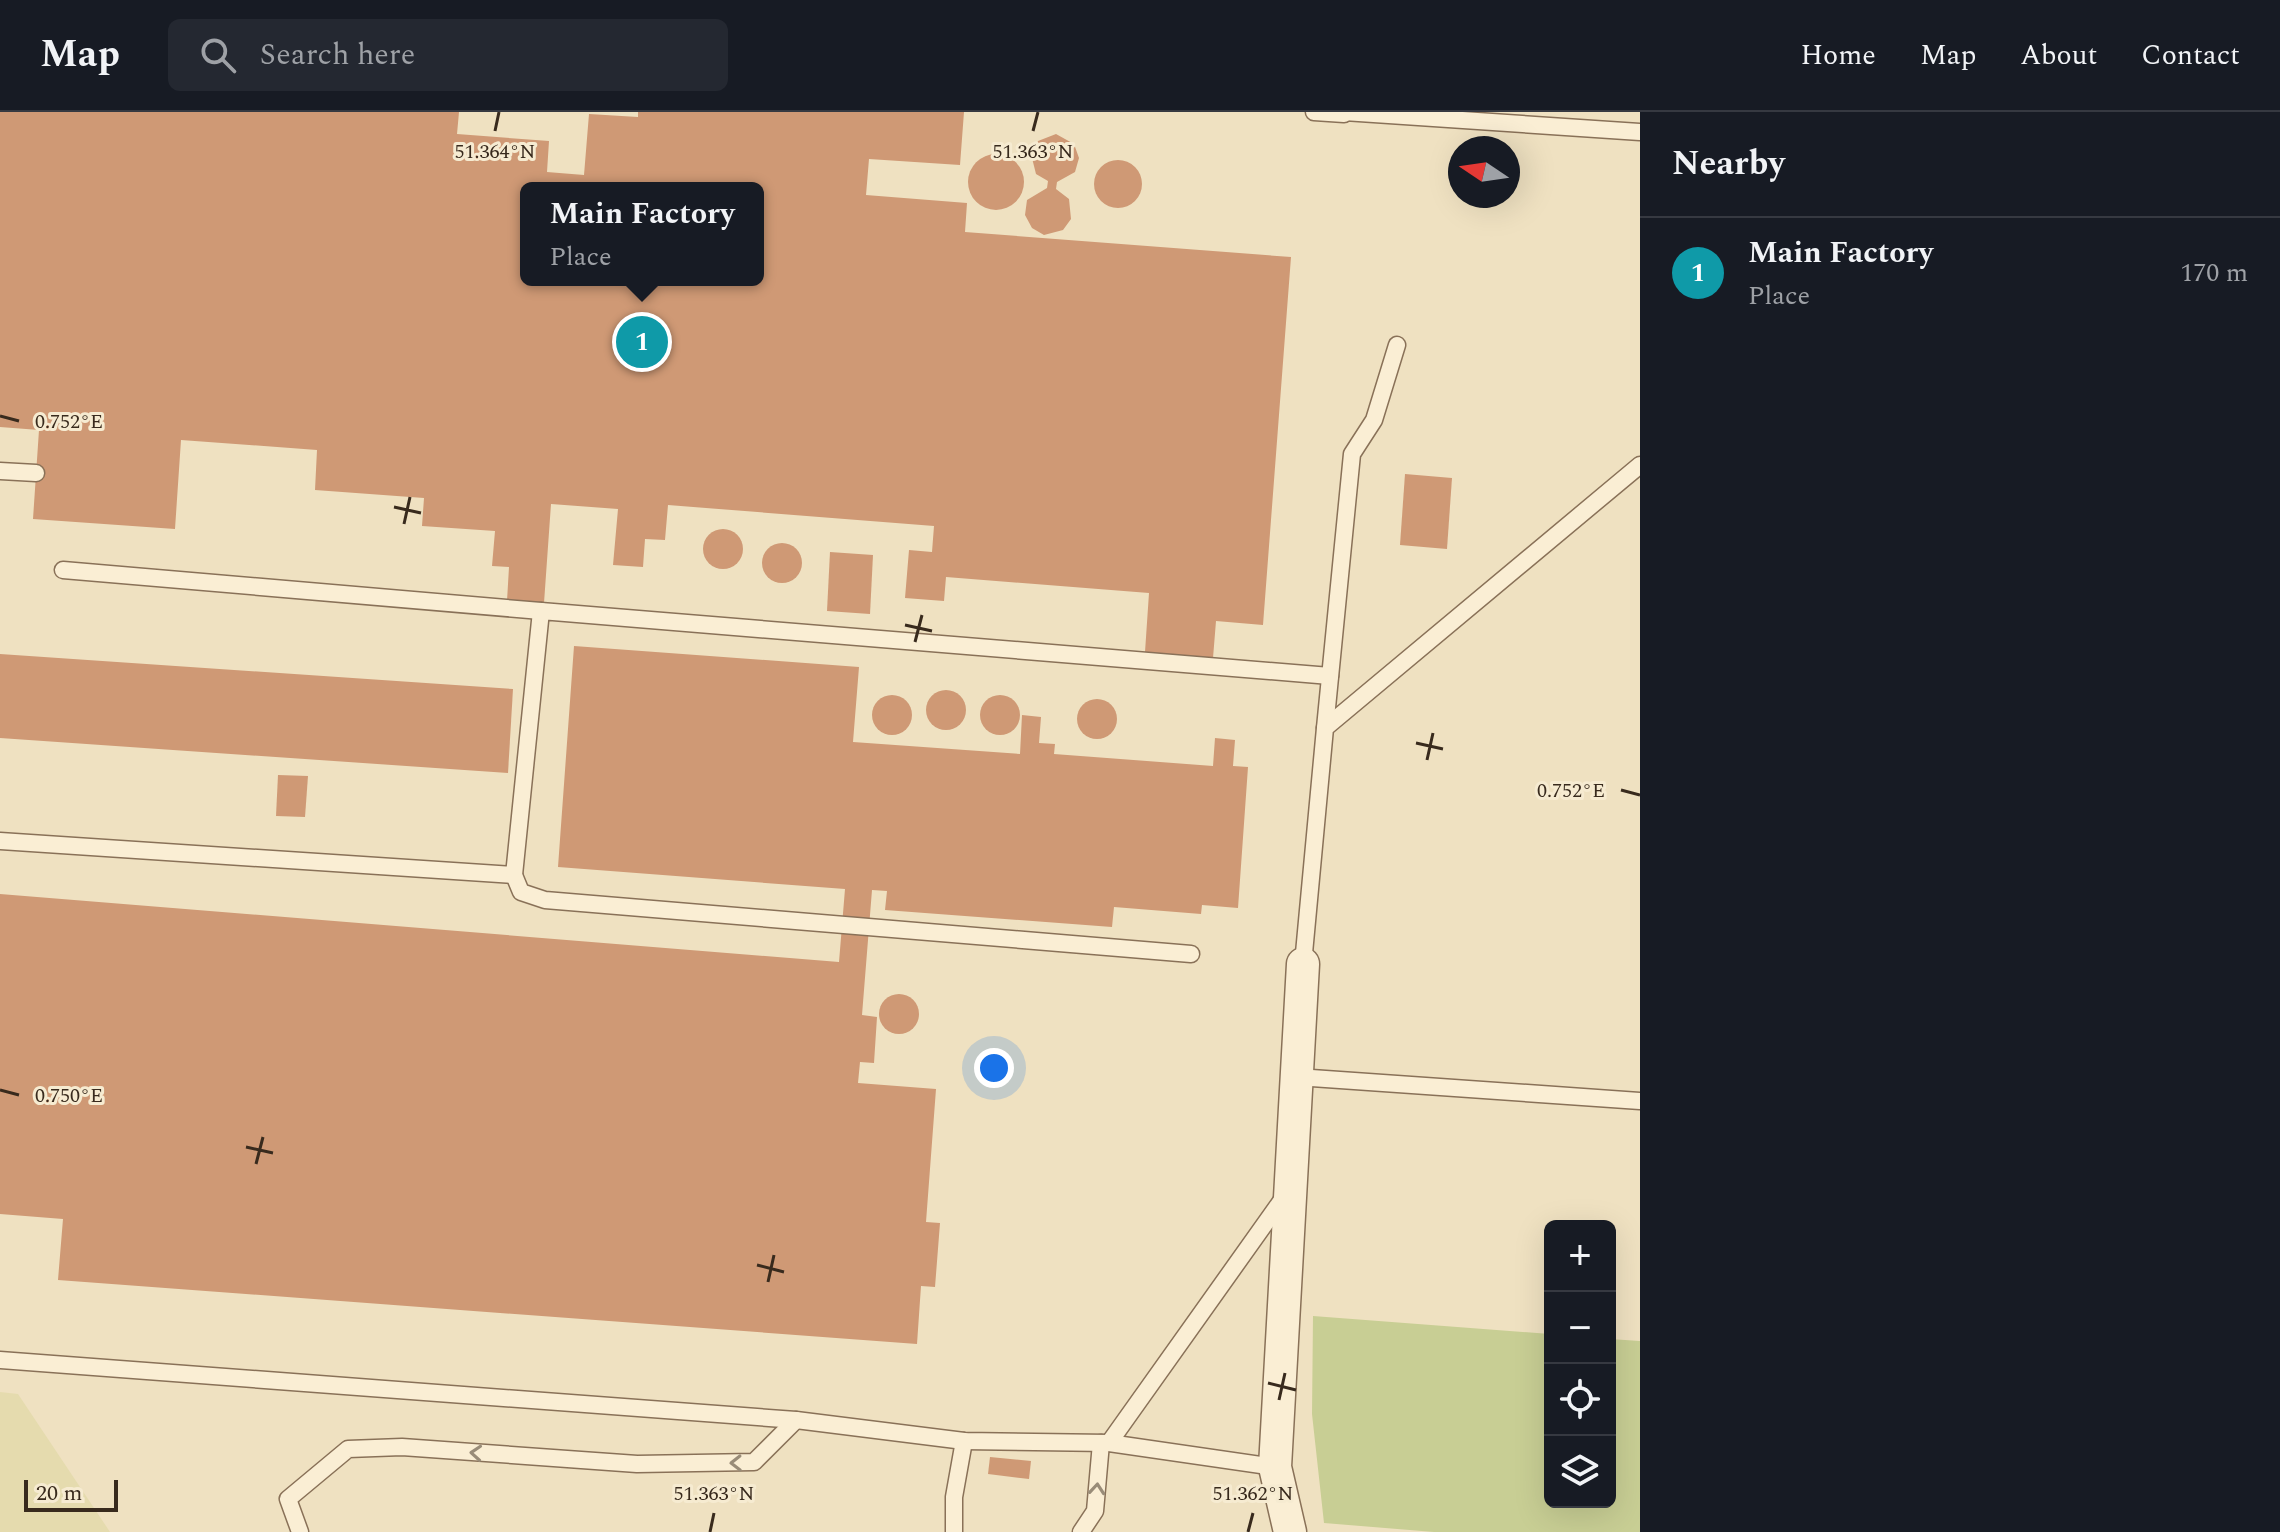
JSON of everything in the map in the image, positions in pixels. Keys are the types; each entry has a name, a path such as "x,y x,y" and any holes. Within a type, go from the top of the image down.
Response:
{"street":[{"path":"1290,1532 1275,1467 1303,964"}],"lane":[{"path":"1314,112 1640,132"},
{"path":"1303,964 1352,454 1374,420 1397,345"},
{"path":"1325,728 1640,465"},
{"path":"0,471 36,473"},
{"path":"63,570 1330,676"},
{"path":"541,611 514,875 521,892 545,900 1191,954"},
{"path":"0,841 514,875"},
{"path":"1297,1077 1640,1101"},
{"path":"1081,1532 1095,1511 1105,1443 1291,1188"},
{"path":"0,1360 796,1420 964,1441 1105,1443 1275,1467"},
{"path":"300,1532 288,1499 348,1449 402,1447 637,1464 754,1462 796,1420"},
{"path":"954,1532 954,1497 964,1441"}],"shaded area":[{"path":"0,1392 18,1394 110,1532 0,1532"}],"green space":[{"path":"1313,1316 1544,1334 1544,1508 1616,1508 1616,1339 1640,1341 1640,1532 1434,1532 1324,1523 1312,1414"}],"building":[{"path":"0,112 459,112 457,134 549,141 547,172 584,175 589,114 638,117 638,112 964,112 960,165 869,159 866,195 967,203 965,232 1291,257 1263,625 1216,621 1213,658 1145,652 1149,593 946,577 944,601 905,598 909,550 932,552 934,526 668,505 665,540 645,539 643,567 613,565 618,509 551,504 544,603 507,601 509,567 492,566 495,531 422,526 424,498 315,490 317,450 181,440 175,529 33,519 39,430 0,427"},
{"path":"1056,134 1074,144 1079,158 1075,172 1057,182 1056,189 1069,199 1071,219 1063,230 1044,235 1032,228 1025,215 1027,200 1047,188 1048,181 1036,174 1031,154 1038,141"},
{"path":"996,154 1016,162 1024,182 1016,202 996,210 976,202 968,182 976,162"},
{"path":"1118,160 1135,167 1142,184 1135,201 1118,208 1101,201 1094,184 1101,167"},
{"path":"1405,474 1452,478 1447,549 1400,545"},
{"path":"723,529 737,535 743,549 737,563 723,569 709,563 703,549 709,535"},
{"path":"782,543 796,549 802,563 796,577 782,583 768,577 762,563 768,549"},
{"path":"830,552 873,555 870,614 827,611"},
{"path":"574,646 859,667 853,742 1020,754 1022,715 1041,717 1039,743 1055,744 1054,754 1213,766 1215,738 1235,740 1233,766 1248,767 1238,908 1202,905 1201,914 1114,907 1112,927 885,910 887,891 872,890 862,1015 877,1017 874,1063 860,1062 858,1083 936,1089 926,1222 940,1223 935,1287 921,1286 917,1344 58,1280 63,1219 0,1214 0,894 839,962 845,889 558,867"},
{"path":"0,654 513,689 508,773 0,738"},
{"path":"946,690 960,696 966,710 960,724 946,730 932,724 926,710 932,696"},
{"path":"892,695 906,701 912,715 906,729 892,735 878,729 872,715 878,701"},
{"path":"1000,695 1014,701 1020,715 1014,729 1000,735 986,729 980,715 986,701"},
{"path":"1097,699 1111,705 1117,719 1111,733 1097,739 1083,733 1077,719 1083,705"},
{"path":"278,775 308,776 305,817 276,816"},
{"path":"899,994 913,1000 919,1014 913,1028 899,1034 885,1028 879,1014 885,1000"},
{"path":"990,1457 1031,1461 1029,1479 988,1474"}],"place":[{"name":"Main Factory","path":"642,342"}]}
